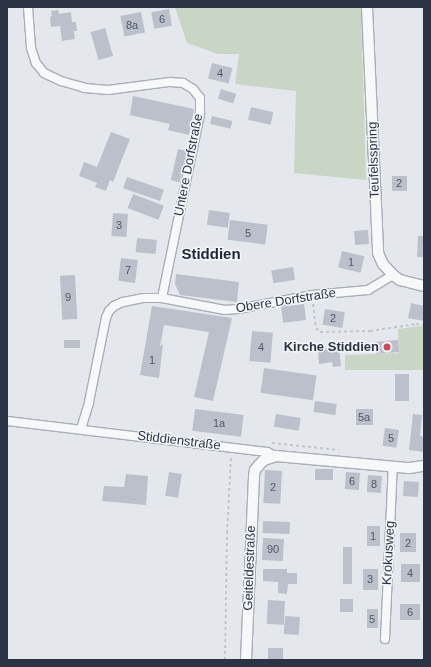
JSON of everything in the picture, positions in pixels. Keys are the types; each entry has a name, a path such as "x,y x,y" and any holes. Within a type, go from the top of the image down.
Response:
{"street":[{"name":"Untere Dorfstraße","path":"28,7 31,48 36,63 44,73 60,81 85,88 108,90 170,82 183,84 193,88 200,98 200,114 162,298"},
{"name":"Teufelsspring","path":"367,7 376,238 378,253 383,264 393,275 400,280 424,286"},
{"name":"Obere Dorfstraße","path":"81,429 89,402 109,311 123,302 143,298 162,298 225,310 238,309 312,295 368,290 378,286 393,275"},
{"name":"Stiddienstraße","path":"7,421 232,447 267,452 276,456 409,468 424,466"},
{"name":"Geiteldestraße","path":"246,660 254,476 255,470 264,460 276,456"},
{"name":"Krokusweg","path":"385,639 393,466"}],"path":[{"path":"312,295 316,328 320,332 370,331 416,324 424,325"},
{"path":"225,660 227,533 232,447"}],"green space":[{"path":"175,7 361,7 366,180 294,173 296,91 235,84 239,54 218,54 187,43"},
{"path":"420,326 424,327 424,370 345,370 345,355 399,353 398,329"}],"building":[{"path":"169,9 172,26 154,29 151,12"},
{"path":"58,10 59,14 71,12 72,22 76,22 77,31 74,31 75,39 62,41 60,26 51,27 51,11"},
{"path":"141,12 145,33 124,37 120,16"},
{"path":"105,28 113,56 99,60 91,32"},
{"path":"212,63 232,68 229,84 208,79"},
{"path":"221,89 236,94 233,103 218,99"},
{"path":"133,96 194,109 189,135 168,130 170,124 130,115"},
{"path":"251,107 273,112 270,125 248,120"},
{"path":"212,116 232,121 230,129 210,124"},
{"path":"111,132 130,139 113,182 110,180 106,191 95,187 97,183 79,176 84,162 97,167"},
{"path":"178,149 187,151 180,182 171,180"},
{"path":"392,176 407,176 407,191 392,191"},
{"path":"127,177 164,190 160,201 123,188"},
{"path":"133,194 164,206 158,220 128,208"},
{"path":"209,210 230,213 228,228 207,225"},
{"path":"113,213 128,214 126,237 111,236"},
{"path":"230,220 268,225 265,244 228,240"},
{"path":"368,230 369,244 355,245 354,231"},
{"path":"418,236 424,236 424,257 417,257"},
{"path":"137,238 157,240 155,254 136,252"},
{"path":"342,251 364,256 361,273 338,268"},
{"path":"121,258 138,260 135,283 118,281"},
{"path":"293,267 295,280 273,283 271,270"},
{"path":"176,274 239,282 237,302 180,295 175,284"},
{"path":"75,275 77,319 62,320 60,276"},
{"path":"411,303 424,306 424,321 408,318"},
{"path":"304,304 306,320 283,323 281,307"},
{"path":"152,306 232,318 213,401 194,397 209,332 164,325 160,346 163,344 159,378 140,375"},
{"path":"325,309 345,312 342,328 322,325"},
{"path":"252,331 273,333 270,363 249,361"},
{"path":"64,340 80,340 80,348 64,348"},
{"name":"Kirche Stiddien","path":"398,340 399,352 376,354 375,342"},
{"path":"339,346 341,366 333,367 332,362 319,364 318,349"},
{"path":"264,368 316,375 313,400 261,393"},
{"path":"395,374 409,374 409,401 395,401"},
{"path":"315,401 337,404 335,415 313,412"},
{"path":"195,409 244,415 241,437 192,431"},
{"path":"356,409 373,409 373,425 356,425"},
{"path":"276,414 301,418 299,431 274,427"},
{"path":"413,414 422,415 420,436 424,437 424,452 409,450"},
{"path":"385,428 399,430 396,448 382,446"},
{"path":"315,469 333,469 333,480 315,480"},
{"path":"265,470 282,471 280,504 263,503"},
{"path":"169,472 182,474 178,498 165,496"},
{"path":"346,472 360,473 359,490 345,489"},
{"path":"126,474 148,476 146,505 102,501 104,486 124,487"},
{"path":"368,475 382,476 381,493 367,492"},
{"path":"404,481 419,482 418,497 403,496"},
{"path":"263,521 290,522 290,534 263,533"},
{"path":"367,526 380,526 380,546 367,546"},
{"path":"400,533 416,533 416,552 400,552"},
{"path":"263,538 284,539 283,561 262,560"},
{"path":"343,547 352,547 352,584 343,584"},
{"path":"401,564 420,564 420,582 401,582"},
{"path":"263,569 287,569 287,573 297,573 297,584 288,584 287,594 278,593 278,582 263,581"},
{"path":"363,569 378,569 378,590 363,590"},
{"path":"340,599 353,599 353,612 340,612"},
{"path":"268,600 285,601 284,625 267,624"},
{"path":"400,604 420,604 420,620 400,620"},
{"path":"367,609 378,609 378,628 367,628"},
{"path":"285,616 300,617 299,635 284,634"},
{"path":"268,648 283,648 283,660 268,660"}],"place":[{"name":"Kirche Stiddien","path":"387,347"}],"district":[{"name":"Stiddien","path":"211,254"}]}
